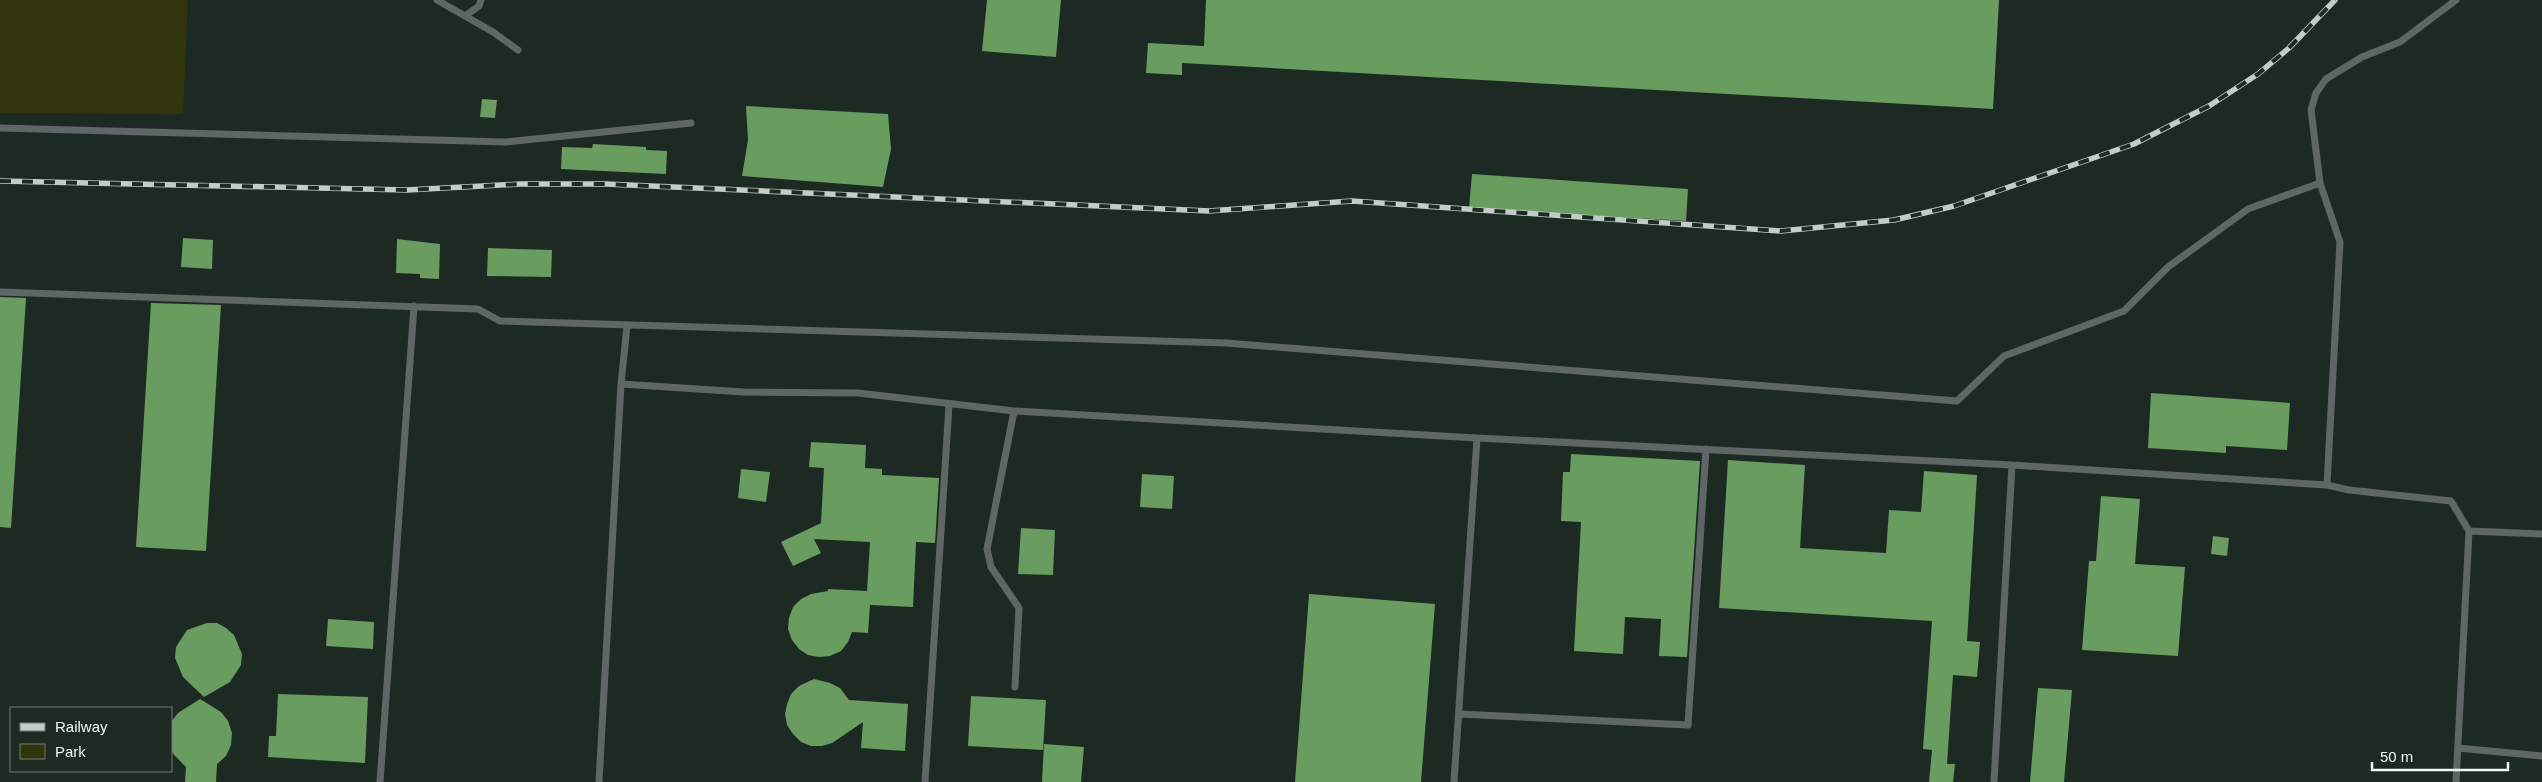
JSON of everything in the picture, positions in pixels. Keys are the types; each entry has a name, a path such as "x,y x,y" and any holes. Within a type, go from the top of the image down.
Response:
{"lane":[{"path":"437,0 493,32 518,50"},
{"path":"465,16 479,6 481,0"},
{"path":"2328,485 2340,242 2320,183 2311,110 2316,93 2326,79 2362,57 2400,42 2456,0"},
{"path":"0,128 505,142 691,123"},
{"path":"0,292 478,309 500,321 1226,343 1957,401 2004,356 2124,310 2168,267 2248,209 2320,183"},
{"path":"380,782 414,306"},
{"path":"599,782 621,384 627,326"},
{"path":"621,384 744,392 858,393 1014,412 2012,465 2328,485 2349,490 2451,501 2469,531 2456,782"},
{"path":"925,782 948,405"},
{"path":"1014,412 987,549 990,567 1019,608 1016,687"},
{"path":"1454,782 1477,438"},
{"path":"1459,714 1688,725 1706,449"},
{"path":"1994,782 2012,465"},
{"path":"2469,531 2542,534"},
{"path":"2458,748 2542,756"}],"green space":[{"path":"0,0 188,0 183,114 0,113"}],"building":[{"path":"987,0 1061,0 1056,57 982,51"},
{"path":"1206,0 1999,0 1993,109 1182,63 1182,75 1146,73 1148,43 1204,46"},
{"path":"482,99 497,100 495,118 480,117"},
{"path":"746,106 888,114 891,149 883,187 742,176 748,140"},
{"path":"593,144 646,147 646,150 667,151 666,174 561,169 562,147 592,148"},
{"path":"1472,174 1688,189 1686,221 1469,208"},
{"path":"183,238 213,240 212,269 181,267"},
{"path":"397,239 440,244 439,279 420,278 420,274 396,273"},
{"path":"488,248 552,250 551,277 487,276"},
{"path":"0,297 26,298 11,528 0,527"},
{"path":"151,303 221,305 206,551 136,547"},
{"path":"2151,393 2290,403 2287,450 2226,446 2226,453 2148,448"},
{"path":"811,442 866,445 865,468 882,469 882,475 939,478 935,543 916,542 913,607 870,605 868,633 852,632 848,642 841,651 830,656 819,657 808,655 799,649 792,640 788,629 793,607 801,599 811,594 828,591 828,589 867,591 870,542 814,539 821,553 793,566 781,542 821,523 824,468 809,467"},
{"path":"1571,454 1700,461 1687,657 1659,656 1661,619 1625,617 1623,654 1574,651 1581,522 1561,521 1563,472 1570,472"},
{"path":"1728,460 1805,465 1800,548 1886,553 1889,510 1921,512 1924,471 1977,475 1967,641 1980,642 1977,677 1953,675 1947,764 1955,764 1953,782 1929,782 1932,750 1923,749 1932,621 1719,608"},
{"path":"741,469 770,472 766,502 738,498"},
{"path":"1142,474 1174,476 1172,509 1140,507"},
{"path":"2101,496 2140,499 2135,564 2185,567 2178,656 2082,650 2089,561 2096,561"},
{"path":"1021,528 1055,530 1053,575 1018,574"},
{"path":"2213,536 2229,538 2227,556 2211,554"},
{"path":"1309,594 1435,604 1421,782 1295,782"},
{"path":"328,619 374,622 373,649 326,646"},
{"path":"207,623 217,623 234,635 242,654 241,665 230,682 204,697 183,677 175,658 176,647 187,630"},
{"path":"814,679 840,688 849,700 908,704 905,751 861,748 863,722 832,743 822,746 811,746 801,742 787,725 785,714 787,704 791,694 799,686"},
{"path":"2038,688 2072,690 2064,782 2030,782"},
{"path":"278,694 368,697 365,763 268,757 269,736 276,736"},
{"path":"971,696 1046,700 1043,750 968,746"},
{"path":"200,699 221,712 228,721 232,733 231,745 226,756 217,764 216,782 185,782 186,767 172,752 172,721 178,713"},
{"path":"1044,744 1084,747 1081,782 1042,782"}],"railway":[{"path":"0,181 407,190 520,184 606,184 1209,211 1352,201 1781,231 1894,220 1954,206 2134,144 2209,106 2258,74 2289,48 2335,0"}]}
